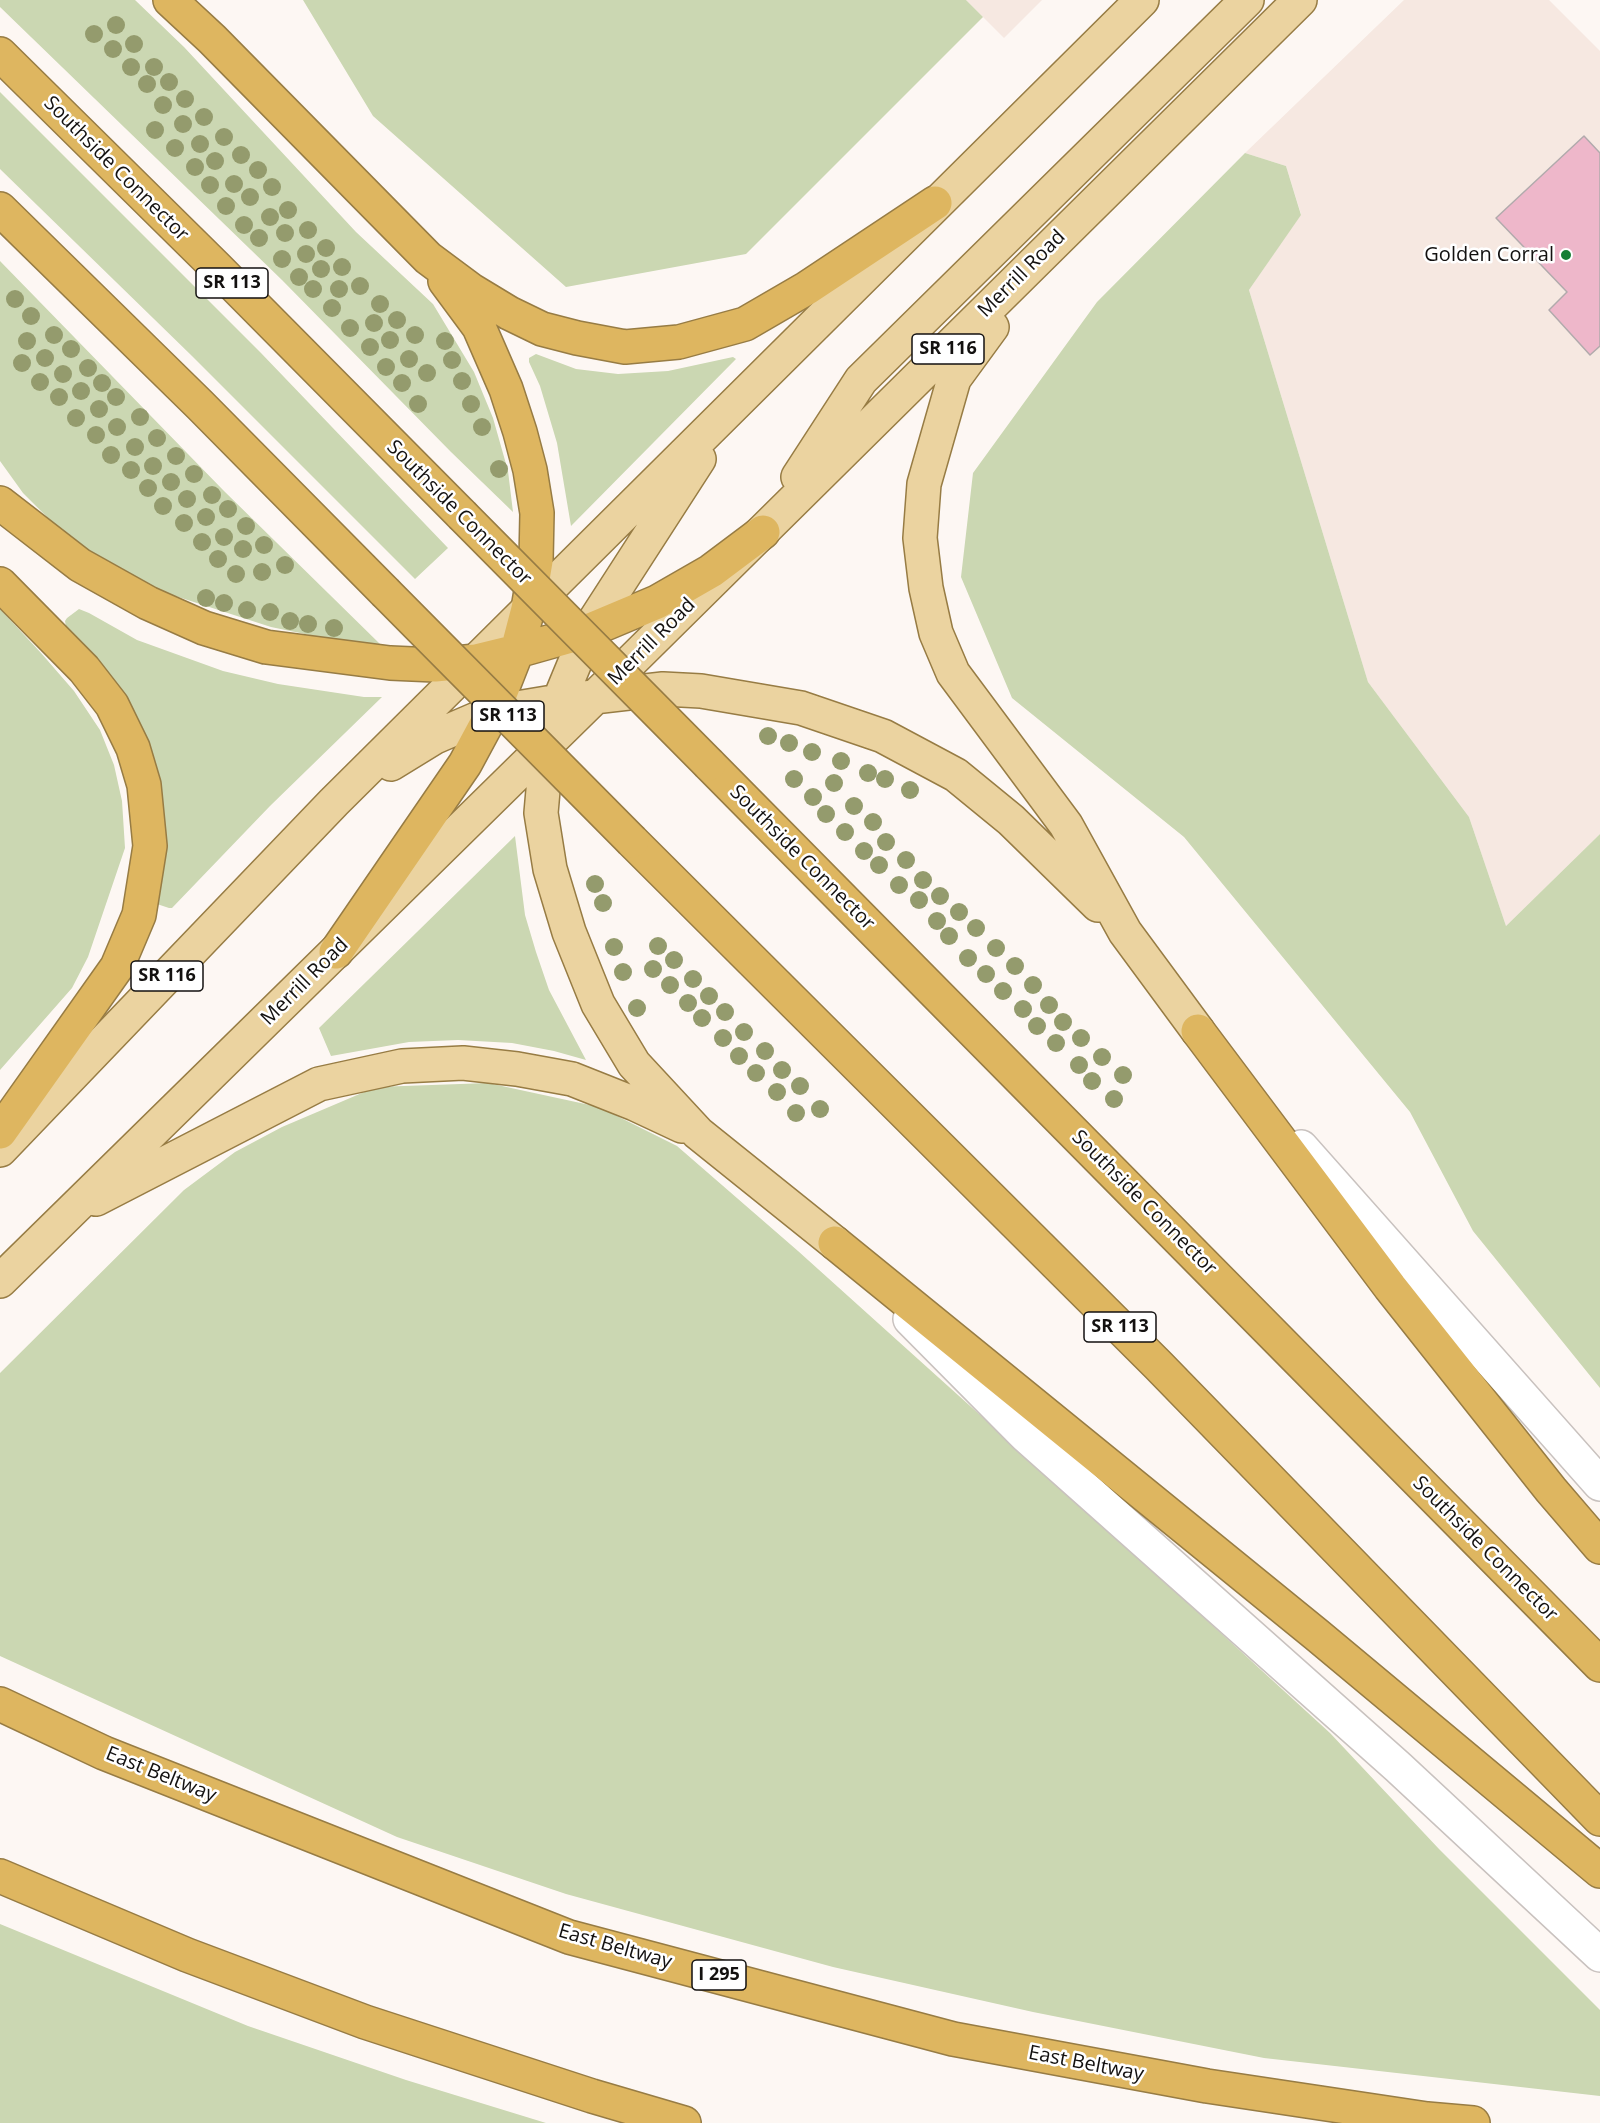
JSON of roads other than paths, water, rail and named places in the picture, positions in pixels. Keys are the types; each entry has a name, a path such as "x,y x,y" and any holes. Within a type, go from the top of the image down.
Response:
{"highway":[{"path":"170,0 212,39 428,258 479,327 506,389 530,470 537,513 536,561 528,609 517,651 493,712 465,764 336,952"},
{"name":"Southside Connector","path":"0,54 217,268 1600,1665"},
{"path":"428,258 471,290 509,313 542,328 577,338 625,347 679,342 745,324 807,288 935,203"},
{"name":"SR 113","path":"0,209 200,405 632,841 1158,1365 1600,1819"},
{"path":"0,488 80,565"},
{"path":"0,503 80,565 148,603 204,628 266,647 390,663 435,665 476,661 588,631 657,603 711,571 763,532"},
{"path":"0,584 84,669 112,705 133,748 144,785 150,846 139,915 117,968 0,1132"},
{"path":"1198,1031 1390,1287 1551,1490 1600,1547"},
{"path":"835,1243 1317,1635 1600,1871"},
{"name":"East Beltway","path":"0,1704 104,1753 570,1937 953,2039 1207,2086 1427,2120 1473,2123"},
{"path":"0,1876 187,1955 365,2022 592,2096 684,2123"}],"main road":[{"name":"SR 116","path":"0,1150 334,802 1142,0"},
{"path":"763,532 861,380 1247,0"},
{"name":"Merrill Road","path":"0,1281 547,745 1300,0"},
{"path":"1051,246 954,379 924,484 920,538 926,588 936,633 953,673 1066,825 1125,932 1198,1031"},
{"path":"737,401 588,631 559,701 547,745 542,813 550,869 569,932 598,1004 634,1064 698,1133 835,1243"},
{"path":"334,802 388,765 435,737 493,712 559,701 663,689 701,691 801,708 883,736 956,775 1011,820 1125,932"},
{"path":"66,1214 319,1084 402,1066 463,1063 517,1069 572,1080 635,1104 698,1133"}],"street":[{"path":"1198,1031 1600,1484"},
{"path":"835,1243 1025,1435 1398,1767 1600,1955"}],"place":[{"name":"Golden Corral","path":"1566,255"}]}
